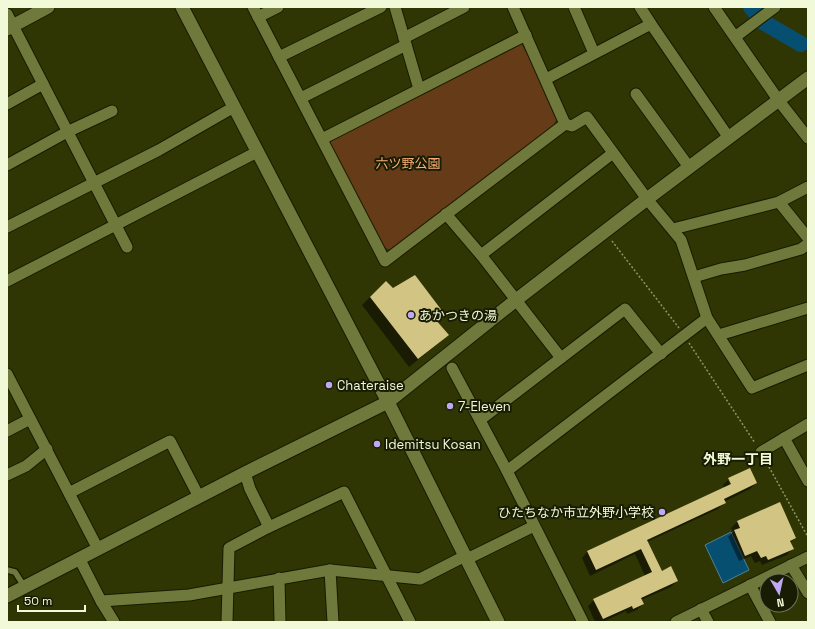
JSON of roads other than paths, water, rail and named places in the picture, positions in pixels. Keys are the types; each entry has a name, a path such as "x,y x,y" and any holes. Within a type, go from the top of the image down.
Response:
{"street":[{"path":"10,28 48,7"},
{"path":"182,7 388,402 498,622"},
{"path":"253,7 385,261 564,124"},
{"path":"258,17 278,7"},
{"path":"279,57 381,7"},
{"path":"395,7 419,89"},
{"path":"300,98 405,42 464,7"},
{"path":"513,7 546,79 564,124"},
{"path":"574,7 594,53"},
{"path":"640,7 650,24 729,138"},
{"path":"714,7 779,101 808,138"},
{"path":"735,37 774,7"},
{"path":"7,14 10,28 43,84 127,247"},
{"path":"546,79 650,24"},
{"path":"322,139 526,35"},
{"path":"7,596 388,402 516,300 808,78"},
{"path":"7,104 43,84"},
{"path":"636,94 689,167"},
{"path":"7,227 159,150 234,107"},
{"path":"7,165 67,132 112,110"},
{"path":"564,124 572,126 587,117 647,199 673,229 680,240 707,318 752,388 808,365"},
{"path":"7,281 257,152"},
{"path":"481,255 613,153"},
{"path":"673,229 779,202 808,187"},
{"path":"779,202 808,238"},
{"path":"446,214 481,255 561,358"},
{"path":"694,277 721,269 745,265 801,249 808,244"},
{"path":"719,335 808,308"},
{"path":"480,420 625,310 661,354"},
{"path":"507,471 707,318"},
{"path":"452,368 507,471 583,622"},
{"path":"7,374 98,549"},
{"path":"7,431 30,419"},
{"path":"761,452 808,424"},
{"path":"784,438 808,481"},
{"path":"69,493 170,441 199,497"},
{"path":"7,475 26,466 47,449"},
{"path":"245,474 250,489 269,528"},
{"path":"227,622 227,588 230,548 344,492 410,622"},
{"path":"101,601 189,595 330,570 386,574 420,579 534,526"},
{"path":"676,622 808,557"},
{"path":"79,558 101,601 114,622"},
{"path":"791,565 808,593"},
{"path":"330,570 333,622"},
{"path":"279,578 280,622"},
{"path":"750,585 770,622"},
{"path":"701,609 708,622"}],"lane":[{"path":"7,570 15,572 24,587"}],"water":[{"path":"731,532 749,570 723,583 705,545"}],"waterway":[{"path":"751,7 763,22 801,44"}],"place":[{"name":"あかつきの湯","path":"411,315"},
{"name":"Chateraise","path":"329,385"},
{"name":"7-Eleven","path":"450,406"},
{"name":"Idemitsu Kosan","path":"377,444"},
{"name":"ひたちなか市立外野小学校","path":"662,512"}],"district":[{"name":"外野一丁目","path":"738,459"}],"park label":[{"name":"六ツ野公園","path":"408,163"}]}
